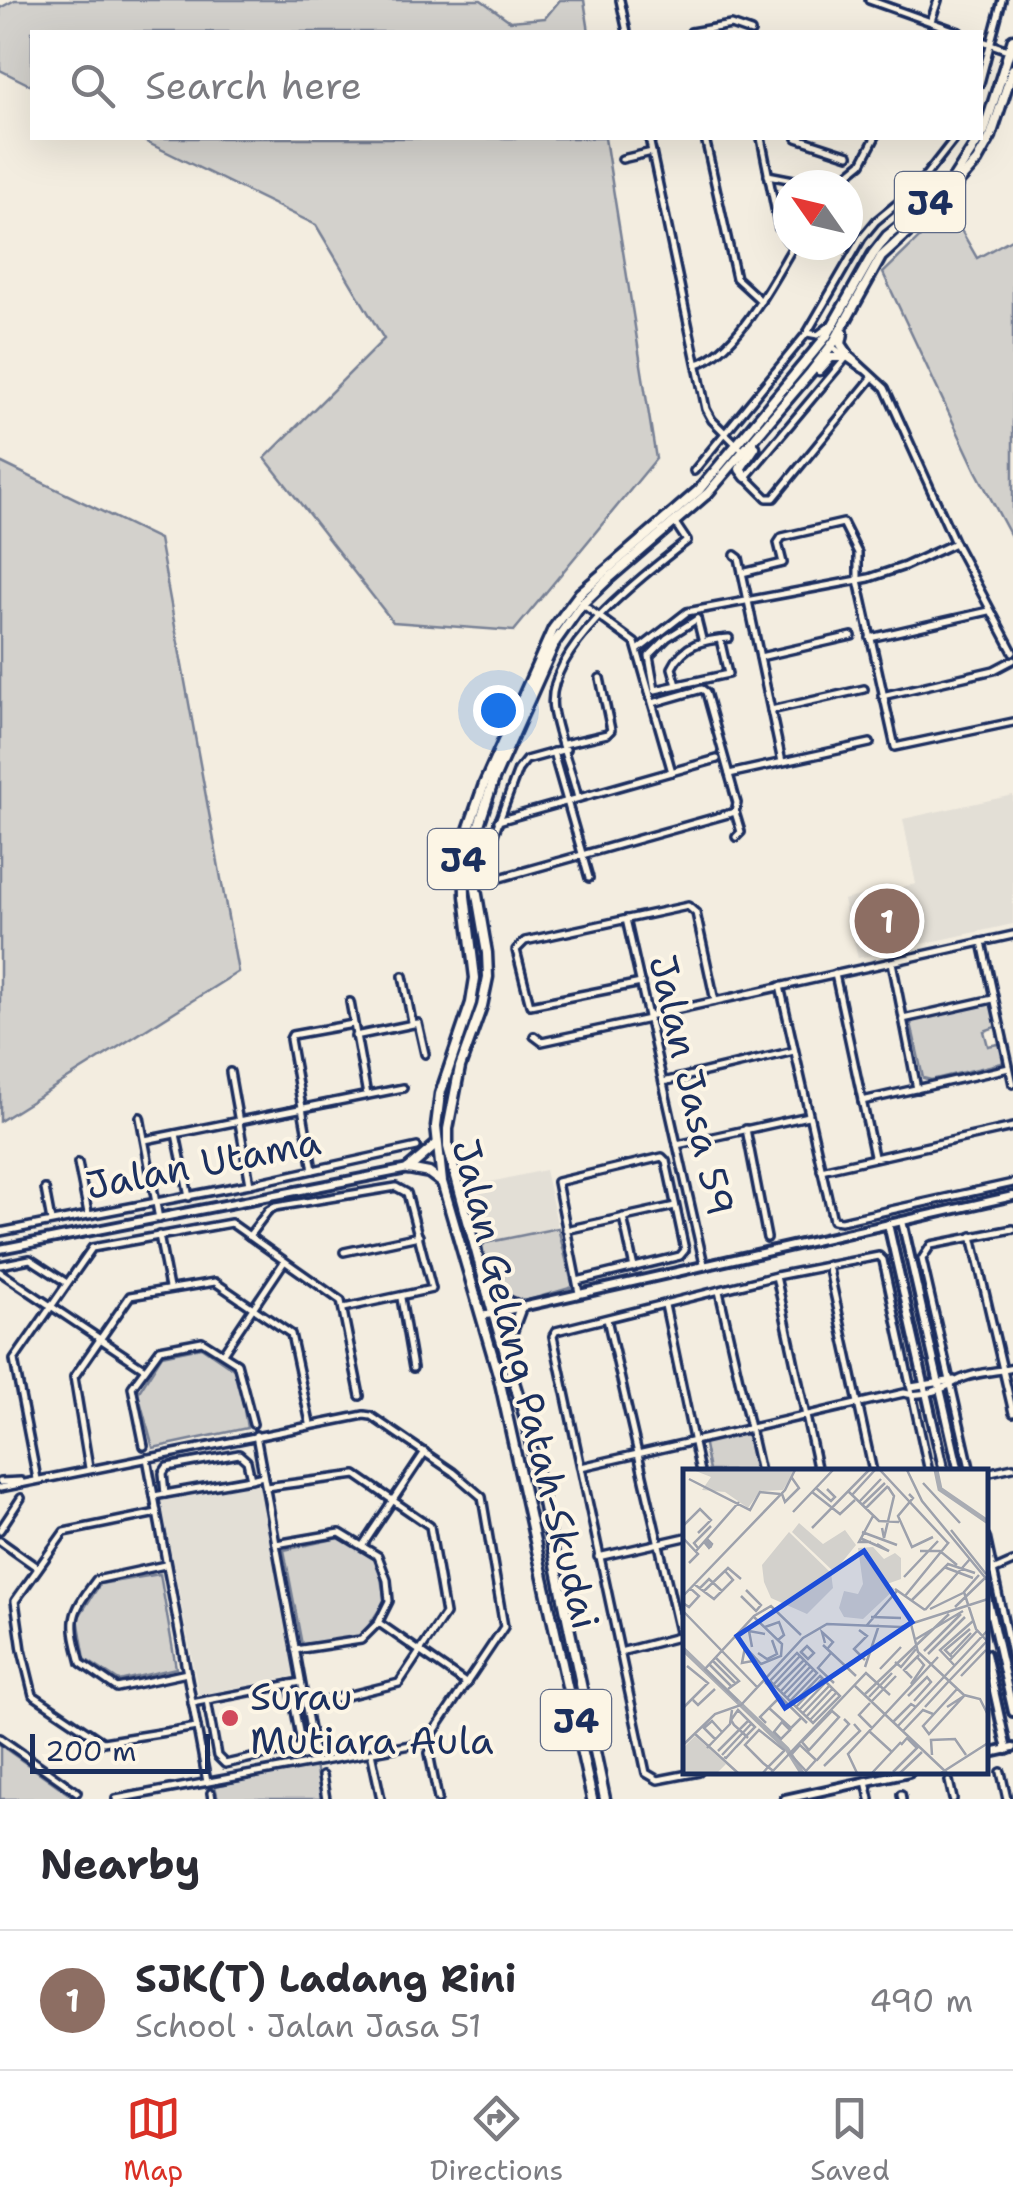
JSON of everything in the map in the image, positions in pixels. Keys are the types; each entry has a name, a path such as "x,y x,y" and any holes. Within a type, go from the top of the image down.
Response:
{"main road":[{"name":"J4","path":"983,133 1013,39"},
{"name":"J4","path":"601,574 699,490 770,422 797,390 892,244 938,204 977,162 991,136 1013,69"},
{"name":"J4","path":"844,315 873,254 886,236 932,201 969,158 979,140"},
{"path":"797,390 831,357 846,356 841,341 844,315"},
{"name":"J4","path":"582,604 708,493 828,341"},
{"path":"746,477 741,466 770,422"},
{"path":"553,629 572,608 582,604 601,574"},
{"name":"Jalan Gelang Patah-Skudai","path":"592,1799 520,1476 482,1316 442,1182 437,1144 440,1094 472,1004 476,978 464,896 464,842 492,767 553,629 580,593 601,574"},
{"name":"Jalan Gelang Patah-Skudai","path":"582,604 540,671 480,814 472,848 480,884 488,978 460,1066 448,1128 451,1162 526,1420 605,1799"},
{"path":"408,1170 437,1144"},
{"path":"408,1170 442,1182"},
{"path":"484,1283 498,1297 521,1306 506,1352"},
{"path":"520,1476 522,1443 529,1449 536,1471"}],"street":[{"path":"620,0 627,30"},
{"path":"869,0 953,30"},
{"path":"930,22 938,0"},
{"path":"983,68 1002,0"},
{"path":"702,30 730,25 745,30"},
{"path":"983,41 1011,52"},
{"path":"649,140 706,409 741,448"},
{"path":"706,140 736,278 761,301"},
{"path":"761,140 773,199"},
{"path":"803,140 848,156"},
{"path":"854,170 874,140"},
{"path":"694,471 807,333 862,238 915,189 954,140"},
{"path":"622,159 652,152"},
{"path":"768,175 773,176"},
{"path":"696,364 717,355 761,301 783,260"},
{"path":"807,333 818,334 844,315"},
{"path":"828,341 885,388 955,543 1013,656 994,670 882,696"},
{"path":"846,356 746,477 767,498 774,498 872,377"},
{"path":"742,573 784,564 778,543 782,537 838,522 846,526 858,553 858,580 895,748 1013,722"},
{"path":"578,798 553,710 556,683 598,615 687,541 674,523"},
{"path":"638,650 679,616 858,580 905,566 955,543"},
{"path":"735,555 782,762"},
{"path":"582,604 630,638 638,650 672,772"},
{"path":"870,638 990,611"},
{"path":"696,615 702,639"},
{"path":"696,615 649,656 657,691 728,674 720,638"},
{"path":"760,657 852,636"},
{"path":"677,686 672,668 675,661 702,639 729,638"},
{"path":"600,678 611,730 522,764 498,821 480,884 735,812"},
{"path":"653,703 705,690 737,802 735,812 741,832 736,837"},
{"path":"771,710 864,690"},
{"path":"729,774 870,743"},
{"path":"552,752 589,878"},
{"path":"498,821 717,759"},
{"path":"641,983 530,1005 516,954 518,944 691,907 696,913 716,1001"},
{"name":"Jalan Jasa 59","path":"626,919 704,1264"},
{"path":"534,1036 542,1042 1013,935"},
{"path":"982,942 1013,1084"},
{"path":"892,962 917,1089"},
{"path":"834,974 874,1156"},
{"path":"403,976 425,1054"},
{"path":"780,986 830,1216 836,1221 1013,1183"},
{"path":"903,1018 994,999"},
{"path":"350,1002 367,1095"},
{"path":"356,1036 415,1023"},
{"path":"313,1170 291,1037 353,1024"},
{"path":"663,1082 794,1051"},
{"path":"862,1101 1010,1068"},
{"path":"230,1072 250,1184"},
{"path":"144,1140 403,1088"},
{"path":"677,1144 808,1116"},
{"path":"140,1117 158,1219"},
{"path":"820,1170 1013,1127"},
{"path":"746,1130 767,1238"},
{"path":"176,1134 188,1197"},
{"name":"Jalan Utama","path":"0,1232 188,1197 417,1147"},
{"path":"577,1281 680,1256 686,1244 666,1161 659,1156 559,1179 557,1184 566,1230 577,1281 580,1294"},
{"path":"78,1163 88,1213"},
{"path":"0,1249 408,1170"},
{"path":"670,1179 684,1175"},
{"path":"249,1236 275,1207 396,1188 406,1193 434,1284 428,1292 344,1308"},
{"path":"45,1189 51,1221"},
{"path":"482,1316 1013,1196"},
{"path":"566,1230 675,1206"},
{"path":"623,1217 634,1268"},
{"path":"902,1221 957,1469"},
{"path":"37,1479 14,1360 92,1248 228,1222 341,1301 360,1396"},
{"path":"888,1224 943,1469"},
{"path":"969,1469 953,1382 922,1259 931,1245 1013,1228"},
{"path":"159,1235 169,1288"},
{"path":"344,1252 419,1236"},
{"path":"972,1236 1013,1413"},
{"path":"686,1774 654,1779 646,1772 598,1558 553,1336 556,1331 776,1276 879,1256 928,1469"},
{"path":"2,1271 30,1259 67,1282"},
{"path":"223,1353 284,1262"},
{"path":"828,1265 872,1469"},
{"path":"0,1285 2,1271"},
{"path":"2,1271 144,1368"},
{"path":"776,1276 817,1469"},
{"path":"89,1468 74,1382 126,1299 169,1288 216,1282 294,1338 310,1423"},
{"path":"718,1291 759,1469"},
{"path":"401,1298 413,1368"},
{"path":"665,1305 699,1469"},
{"path":"607,1318 683,1636 620,1652"},
{"path":"144,1446 131,1393 144,1368 166,1347 202,1341 223,1353 240,1369 254,1424"},
{"path":"580,1467 1013,1368"},
{"path":"911,1387 926,1388"},
{"path":"0,1485 310,1423 371,1416 482,1497 505,1621 500,1636 427,1742 207,1782 153,1796 116,1799"},
{"path":"256,1435 316,1762"},
{"path":"363,1545 425,1452"},
{"path":"165,1494 162,1473 166,1467 238,1454 246,1461 251,1479"},
{"path":"147,1458 207,1782"},
{"path":"988,1473 1013,1467"},
{"path":"266,1488 350,1474 393,1498 430,1526 446,1614 422,1653 393,1687 306,1706"},
{"path":"154,1496 264,1476"},
{"path":"0,1530 21,1498"},
{"path":"157,1513 68,1530 14,1606 33,1695 106,1744 197,1727"},
{"path":"276,1544 340,1534 378,1556 388,1580 389,1601 378,1623 361,1640 296,1650"},
{"path":"598,1558 683,1538"},
{"path":"0,1541 38,1568"},
{"path":"993,1571 1013,1562"},
{"path":"988,1563 1013,1663"},
{"path":"166,1565 96,1580 74,1612 76,1640 82,1665 117,1688 187,1673"},
{"path":"988,1602 1013,1712"},
{"path":"378,1623 466,1684"},
{"path":"988,1662 1010,1749"},
{"path":"192,1702 301,1682"},
{"path":"206,1700 217,1756 225,1764 297,1748 301,1742 290,1684"},
{"path":"0,1738 77,1792"},
{"path":"371,1752 381,1799"},
{"path":"428,1753 438,1799"},
{"path":"1001,1772 1007,1799"},
{"path":"785,1799 899,1774"},
{"path":"322,1776 326,1799"},
{"path":"866,1781 870,1799"},
{"path":"949,1782 953,1799"}],"shaded area":[{"path":"15,0 481,0 510,21 545,18 560,0 584,0 589,30 30,30 30,85 0,70 0,8"},
{"path":"142,140 605,140 656,459 514,631 393,622 265,458 384,339 316,225"},
{"path":"949,209 977,258 1013,238 1013,540 976,471 883,273"},
{"path":"0,462 159,539 238,972 0,1121"},
{"path":"1013,795 1013,924 858,958 843,900 916,884 903,819"},
{"path":"991,1003 998,1026 984,1031 988,1046 1003,1043 1002,1063 931,1080 923,1078 911,1023"},
{"path":"545,1170 558,1228 485,1243 468,1187"},
{"path":"558,1228 573,1287 519,1303 489,1282 482,1247 485,1243"},
{"path":"201,1347 238,1372 247,1428 153,1448 138,1393 162,1355"},
{"path":"752,1429 761,1469 709,1469 703,1440"},
{"path":"262,1482 294,1676 199,1695 161,1501"},
{"path":"343,1537 378,1560 385,1601 361,1637 302,1645 284,1550"},
{"path":"160,1574 176,1668 119,1681 85,1659 78,1618 100,1584"},
{"path":"0,1745 71,1795 72,1799 0,1799"},
{"path":"315,1766 322,1799 218,1799 215,1786"}],"place":[{"name":"SJK(T) Ladang Rini","path":"887,921"},
{"name":"Surau Mutiara Aula","path":"230,1718"}]}
